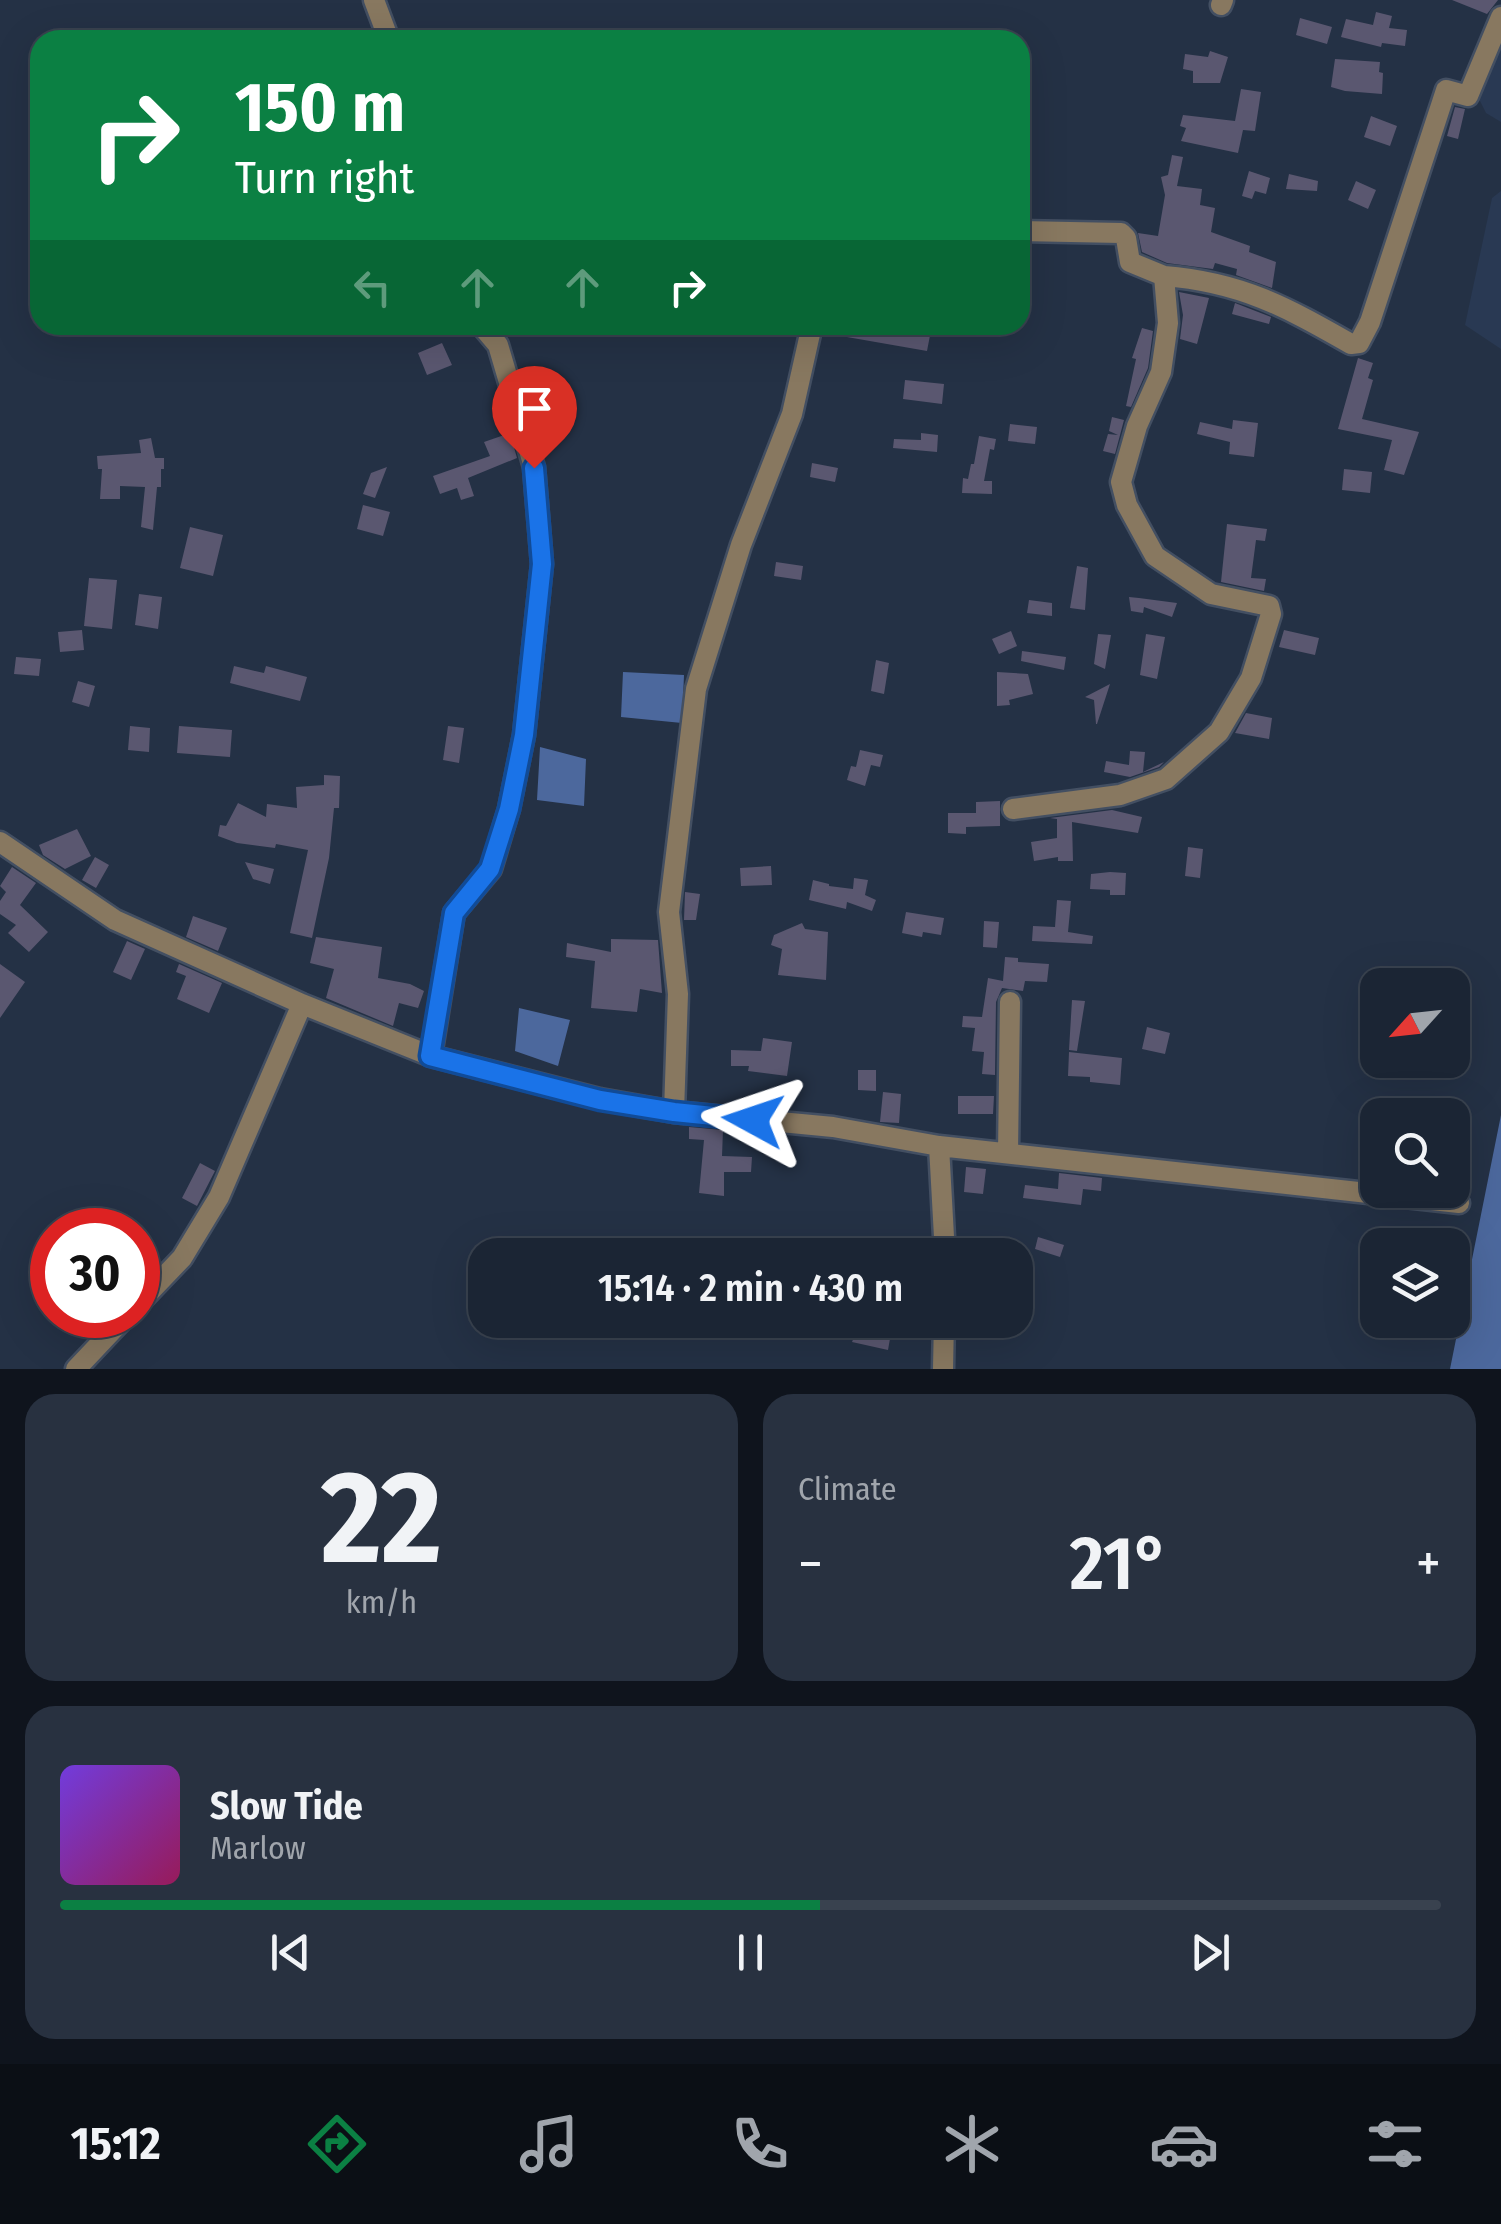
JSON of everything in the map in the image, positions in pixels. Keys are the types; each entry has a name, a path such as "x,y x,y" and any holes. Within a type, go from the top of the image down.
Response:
{"street":[{"path":"374,0 385,30"},
{"path":"1030,231 1122,233 1128,260 1164,276 1239,288 1274,301 1351,344 1359,343 1370,322 1446,90 1468,96 1501,17"},
{"path":"1013,809 1120,795 1166,778 1219,732 1251,678 1272,614 1269,606 1211,594 1156,556 1127,506 1121,482 1137,426 1161,372 1168,324 1164,276"},
{"path":"430,1056 454,913 490,869 509,809 524,735 542,564 534,468 498,346 489,335"},
{"path":"674,1112 678,994 669,912 696,689 740,545 792,414 810,335"},
{"path":"0,842 116,920 302,1004 430,1056 600,1100 674,1112 833,1127 939,1146 1360,1192"},
{"path":"1008,1154 1010,1002"},
{"path":"160,1281 182,1258 219,1197 302,1004"},
{"path":"939,1146 944,1238"},
{"path":"76,1369 105,1338"},
{"path":"943,1369 944,1338"}],"shaded area":[{"path":"1501,32 1501,122 1486,113 1469,79"},
{"path":"1501,191 1501,349 1465,325 1492,198"}],"water":[{"path":"623,672 684,675 682,723 621,717"},
{"path":"540,747 586,759 584,806 537,800"},
{"path":"519,1008 570,1020 558,1066 515,1051"},
{"path":"1501,1115 1501,1369 1450,1369 1456,1338 1470,1338 1470,1269"}],"building":[{"path":"1452,0 1498,0 1487,14"},
{"path":"1376,12 1392,16 1389,28 1407,30 1405,46 1382,43 1381,47 1341,37 1346,19 1373,25"},
{"path":"1300,18 1332,27 1327,44 1296,35"},
{"path":"1210,51 1228,57 1220,83 1193,83 1193,71 1183,69 1185,54 1208,57"},
{"path":"1335,59 1380,62 1382,94 1331,87"},
{"path":"1241,89 1261,92 1255,131 1243,130 1238,153 1181,141 1186,128 1180,126 1183,115 1235,121"},
{"path":"1455,107 1465,109 1458,139 1447,136"},
{"path":"1371,116 1397,126 1390,146 1364,137"},
{"path":"1172,155 1183,157 1177,186 1202,189 1200,205 1215,208 1211,232 1250,246 1249,252 1276,262 1272,288 1236,275 1237,269 1215,263 1213,269 1167,263 1142,252 1138,233 1158,236 1165,195 1161,177 1168,175"},
{"path":"1249,171 1270,178 1266,194 1255,191 1252,199 1242,196"},
{"path":"1289,174 1318,181 1317,191 1286,189"},
{"path":"1356,181 1376,190 1368,209 1348,200"},
{"path":"1179,292 1209,298 1197,344 1180,339 1183,315"},
{"path":"1235,303 1271,317 1269,324 1232,314"},
{"path":"1142,328 1153,331 1148,368 1131,407 1126,406 1136,359 1132,358"},
{"path":"835,335 930,335 927,351"},
{"path":"442,343 452,365 427,375 418,353"},
{"path":"1358,358 1373,363 1368,378 1373,380 1362,419 1419,432 1404,475 1384,470 1392,440 1338,429"},
{"path":"905,380 944,384 942,404 903,399"},
{"path":"1112,417 1124,420 1115,454 1103,451 1108,434 1118,435 1109,431"},
{"path":"1233,420 1258,423 1254,457 1229,454 1230,442 1197,434 1200,422 1232,429"},
{"path":"1010,424 1037,427 1035,444 1008,441"},
{"path":"510,433 517,458 468,478 474,496 461,500 457,488 440,494 433,476 490,456 484,442"},
{"path":"921,433 938,435 937,452 893,448 894,439 921,440"},
{"path":"979,436 996,439 994,450 990,449 984,481 992,481 992,494 962,493 963,478 968,479 974,464"},
{"path":"151,438 155,458 164,458 153,530 141,527 145,487 120,486 120,499 100,499 102,469 98,469 97,456 141,453 139,440"},
{"path":"812,463 838,468 835,482 810,477"},
{"path":"387,467 375,498 363,494 371,473"},
{"path":"1344,469 1372,472 1370,493 1342,490"},
{"path":"363,505 390,512 383,536 357,529"},
{"path":"1227,524 1267,529 1265,541 1256,540 1251,578 1266,579 1264,591 1221,582"},
{"path":"190,527 223,535 213,576 180,568"},
{"path":"776,562 803,566 801,580 774,576"},
{"path":"1077,566 1088,568 1085,610 1070,608"},
{"path":"89,578 117,580 112,629 84,626"},
{"path":"139,594 162,597 158,629 135,625"},
{"path":"1129,597 1177,603 1172,617 1144,607 1143,613 1131,611"},
{"path":"1029,600 1052,603 1052,616 1027,613"},
{"path":"82,630 84,650 60,652 58,632"},
{"path":"1284,630 1319,638 1315,655 1279,647"},
{"path":"1011,631 1017,646 999,654 992,639"},
{"path":"1098,634 1111,635 1105,669 1094,664"},
{"path":"1146,634 1165,637 1157,679 1140,675"},
{"path":"1022,651 1066,657 1064,670 1021,661"},
{"path":"16,657 41,659 39,676 14,674"},
{"path":"876,660 889,663 884,694 871,691"},
{"path":"234,666 264,673 266,666 307,677 300,701 230,683"},
{"path":"997,672 1028,674 1033,694 1009,700 1010,705 997,706"},
{"path":"78,681 95,686 89,707 72,702"},
{"path":"1110,684 1096,724 1094,700 1085,697"},
{"path":"1246,713 1272,718 1269,739 1235,733"},
{"path":"130,726 150,728 149,752 128,750"},
{"path":"179,726 232,730 230,757 177,753"},
{"path":"448,726 464,728 459,763 443,760"},
{"path":"860,750 883,755 880,767 871,765 865,786 847,780 851,766 856,767"},
{"path":"1130,751 1145,752 1143,772 1164,762 1159,767 1130,777 1104,772 1106,761 1129,765"},
{"path":"324,775 340,776 339,808 334,808 329,858 312,938 290,933 308,850 237,843 218,836 220,825 226,826 238,803 266,817 267,804 297,808 296,787 324,785"},
{"path":"1000,801 1000,826 966,827 966,834 948,833 948,813 976,813 976,802"},
{"path":"1112,810 1142,817 1138,833 1072,822 1073,861 1058,861 1058,857 1034,861 1031,842 1057,838 1057,819 1050,818"},
{"path":"77,829 91,856 65,869 43,855 39,845"},
{"path":"1188,847 1203,849 1200,878 1185,876"},
{"path":"95,857 109,865 96,888 82,880"},
{"path":"245,862 274,869 270,884 253,879"},
{"path":"771,866 772,885 741,886 740,868"},
{"path":"12,867 36,883 20,905 48,932 29,952 8,933 16,925 0,914 0,901 6,892 0,886"},
{"path":"1126,873 1125,895 1090,889 1091,874"},
{"path":"854,878 868,880 865,895 876,900 872,911 847,902 846,909 809,900 813,880 853,889"},
{"path":"685,892 700,894 696,920 684,920"},
{"path":"1057,900 1071,901 1068,932 1093,936 1092,944 1032,941 1033,926 1055,927"},
{"path":"906,912 944,918 941,935 902,933"},
{"path":"193,916 227,928 218,951 186,937"},
{"path":"984,921 999,922 997,948 983,947"},
{"path":"802,923 805,929 828,932 826,980 778,975 782,949 771,945 774,935"},
{"path":"316,937 382,947 378,978 424,991 418,1008 399,1003 393,1026 326,998 334,969 310,963"},
{"path":"611,939 658,940 662,993 640,989 637,1012 591,1008 595,961 566,957 567,943 611,952"},
{"path":"127,941 145,949 131,980 113,972"},
{"path":"1005,957 1049,964 1047,982 1025,981 1023,991 1002,988 996,1002 995,1075 982,1074 984,1052 972,1051 975,1028 962,1027 963,1016 982,1017 988,978 1003,981"},
{"path":"0,964 25,982 0,1018"},
{"path":"179,964 222,983 209,1013 177,999 186,976 176,972"},
{"path":"1072,1000 1085,1001 1077,1051 1069,1050"},
{"path":"1147,1027 1170,1033 1165,1054 1142,1049"},
{"path":"763,1038 792,1042 787,1076 748,1071 749,1066 731,1066 731,1050 761,1051"},
{"path":"1069,1052 1122,1058 1120,1085 1068,1076"},
{"path":"858,1070 876,1070 876,1091 858,1090"},
{"path":"883,1092 901,1094 899,1123 880,1122"},
{"path":"958,1096 994,1096 993,1114 958,1114"},
{"path":"689,1127 723,1130 722,1156 752,1157 751,1172 724,1172 724,1196 699,1193 704,1140 689,1139"},
{"path":"200,1163 215,1171 197,1206 182,1198"},
{"path":"966,1167 986,1169 983,1194 964,1192"},
{"path":"1059,1173 1102,1178 1101,1191 1083,1189 1081,1205 1023,1198 1025,1185 1058,1189"},
{"path":"1038,1237 1064,1245 1060,1257 1035,1249"},
{"path":"854,1338 890,1338 888,1350 852,1342"}],"route":[{"path":"534,468 542,564 524,735 509,809 490,869 454,913 430,1056 600,1100 753,1120"}]}
